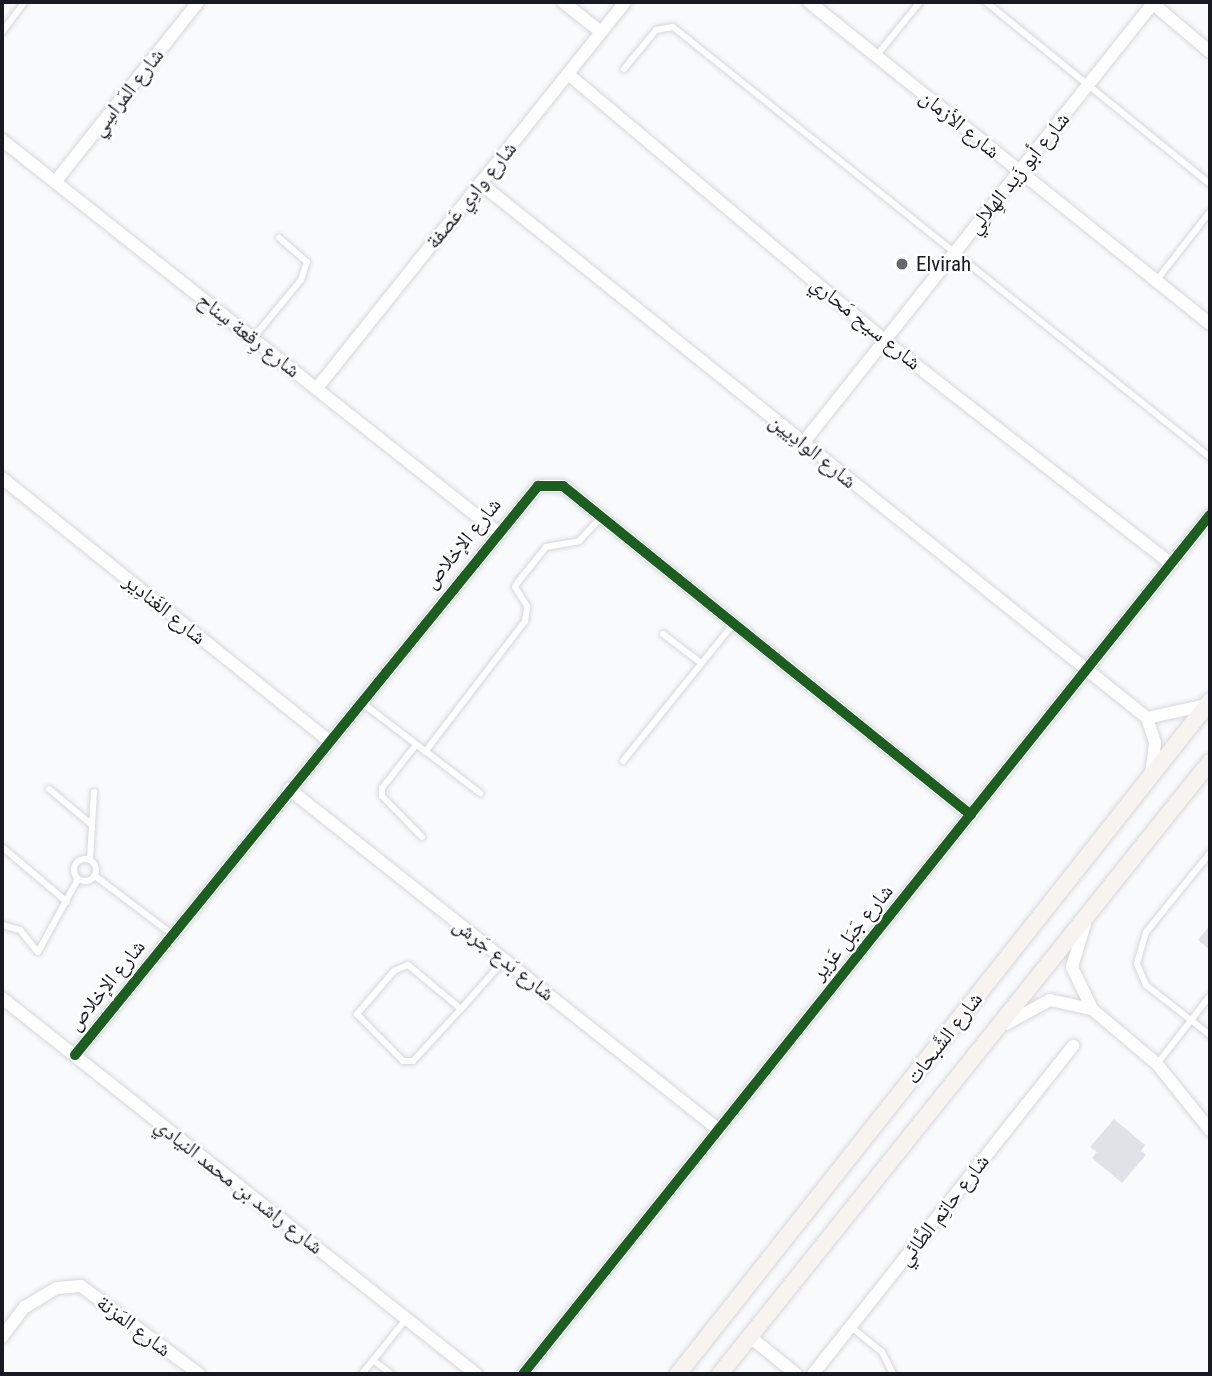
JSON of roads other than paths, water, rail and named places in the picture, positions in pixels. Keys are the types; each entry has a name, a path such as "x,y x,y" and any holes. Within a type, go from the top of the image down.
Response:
{"street":[{"name":"شارع المَراسِي","path":"55,182 198,2"},
{"path":"563,2 601,32"},
{"name":"شارع وادِي عَصفة","path":"317,388 625,2"},
{"name":"شارع الأزمان","path":"809,2 1210,324"},
{"path":"1153,2 1210,52"},
{"name":"شارع أبو زَيد الهِلالِي","path":"803,443 1153,2"},
{"name":"شارع سيح مَحاري","path":"568,74 884,341 1171,564"},
{"name":"شارع رِقعة سِناح","path":"2,140 496,531"},
{"name":"شارع الوادِيين","path":"480,183 1147,718"},
{"name":"شارع الغَنادِير","path":"2,478 328,740"},
{"name":"شارع الإخلاص","path":"75,1055 496,531 538,486 563,486 971,815"},
{"name":"شارع جَبَل عَزير","path":"523,1374 1210,515"},
{"path":"1151,777 1155,743 1147,718 1208,703"},
{"name":"شارع الشَّبحات","path":"678,1374 1208,703"},
{"name":"شارع الشَّبحات","path":"720,1374 1210,762"},
{"name":"شارع بَدع جَرش","path":"289,789 719,1130"},
{"path":"1089,914 1072,967 1092,1009 1157,1064 1206,1119 1210,1130"},
{"name":"شارع راشد بن محمد النيادي","path":"2,998 476,1374"},
{"path":"992,1036 1039,1002 1059,1000 1092,1009"},
{"name":"شارع حاتِم الطَّائي","path":"813,1374 1073,1046"},
{"name":"شارع المَزنة","path":"2,1337 25,1307 57,1288 81,1286 199,1374"},
{"path":"750,1336 796,1374"}],"lane":[{"path":"2,32 25,2"},
{"path":"876,56 920,2"},
{"path":"986,2 1210,184"},
{"path":"624,69 656,30 673,27 1210,457"},
{"path":"1156,281 1210,212"},
{"path":"253,338 301,280 307,262 278,238"},
{"path":"425,752 525,621 527,606 515,587 518,582 546,547 579,541 602,516"},
{"path":"623,761 734,623"},
{"path":"663,634 701,663"},
{"path":"359,701 480,793"},
{"path":"416,745 382,788 382,796 422,837"},
{"path":"49,789 92,825"},
{"path":"93,792 90,859 95,876 172,934"},
{"path":"2,847 67,902"},
{"path":"1210,854 1146,932 1137,953 1146,985 1210,1035"},
{"path":"2,925 20,930 38,952 78,879 75,866 90,859"},
{"path":"78,879 95,876"},
{"path":"461,1009 408,965 394,971 357,1014 360,1023 408,1063 461,1009 504,960"},
{"path":"1157,1064 1210,996"},
{"path":"362,1374 406,1319"},
{"path":"850,1327 882,1352 893,1374"},
{"path":"373,1360 391,1374"}],"place":[{"name":"Elvirah","path":"902,264"}]}
